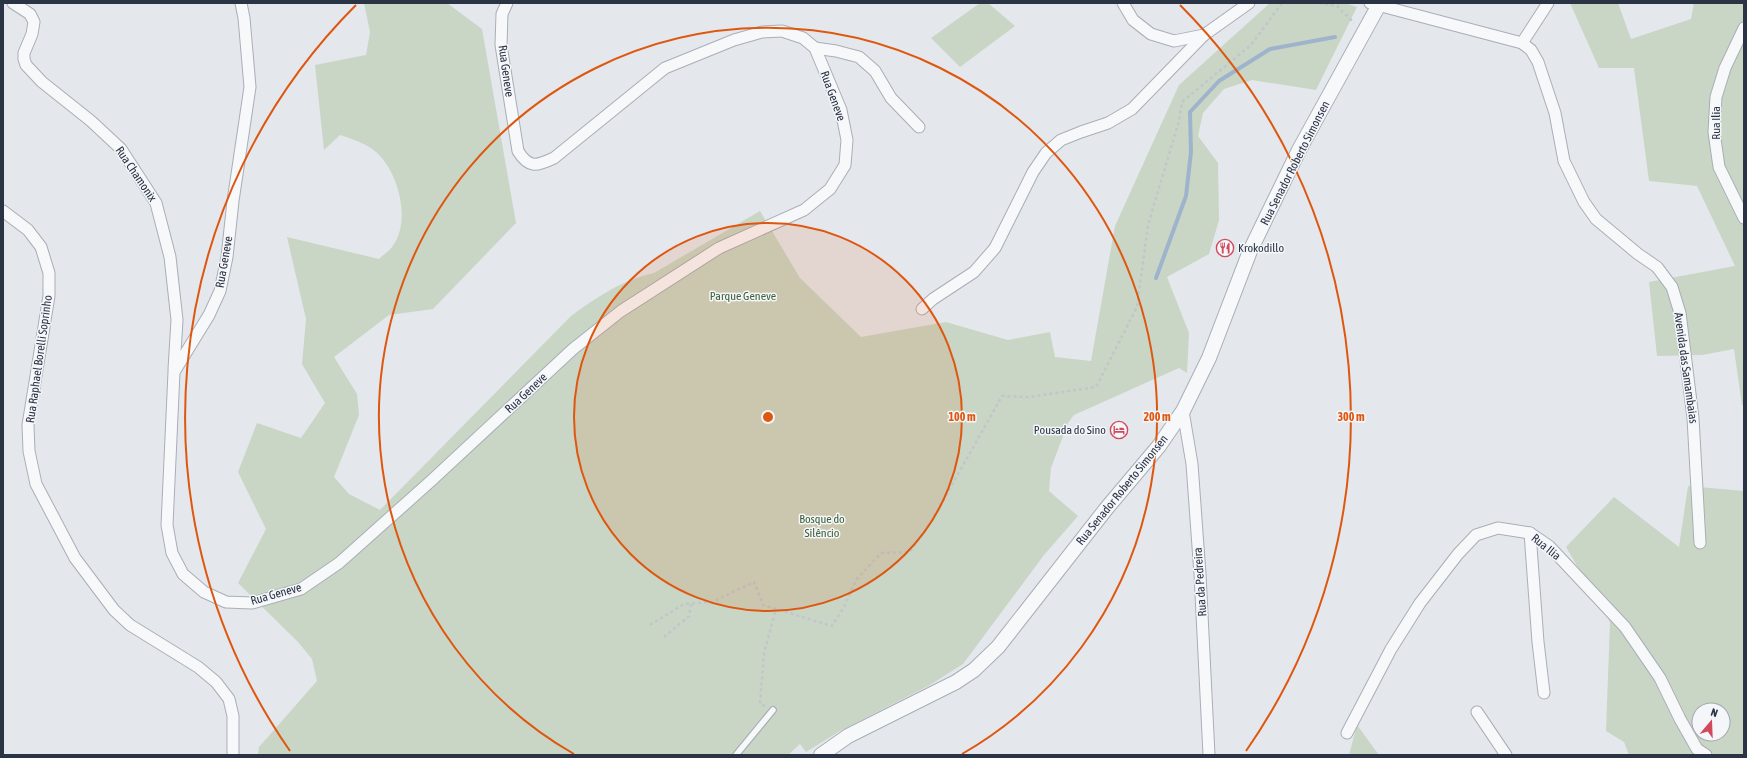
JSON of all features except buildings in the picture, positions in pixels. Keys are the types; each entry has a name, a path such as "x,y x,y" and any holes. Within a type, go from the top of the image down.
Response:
{"street":[{"name":"Rua Chamonix","path":"14,3 30,14 34,22 32,34 24,53 26,65 42,82 91,121 121,149 156,203 170,257 177,320 174,372"},
{"name":"Rua Geneve","path":"241,3 244,18 250,87 233,201 227,257 220,291 215,303 174,372 167,525 172,553 183,574 204,592 226,602 252,603 301,589 339,563 573,349 621,311 719,248 804,210 830,189 845,165 847,140 841,110 815,48 803,38 782,31 762,32 734,40 701,52 665,68 554,158 541,164 533,165 523,159 518,151 502,52 502,14 507,3"},
{"path":"1123,3 1133,20 1151,34 1174,41 1204,35"},
{"path":"922,309 933,298 974,272 995,248 1033,172 1046,153 1061,140 1108,123 1132,109 1204,35 1249,3"},
{"path":"1376,4 1522,43 1548,3"},
{"name":"Rua Senador Roberto Simonsen","path":"821,755 848,736 956,682 974,670 998,647 1106,509 1159,446 1183,411 1209,358 1250,252 1299,150 1364,34 1376,4"},
{"name":"Rua Ilia","path":"1744,28 1722,75 1716,96 1714,132 1719,167 1744,218"},
{"name":"Avenida das Samambaias","path":"1522,43 1531,50 1538,62 1555,113 1564,162 1584,202 1596,219 1657,267 1672,287 1680,313 1693,418 1700,543"},
{"path":"815,48 836,51 859,58 875,71 891,98 919,127"},
{"name":"Rua Raphael Borelli Soprinho","path":"3,211 28,230 40,247 49,272 49,296 28,425 29,451 36,484 75,558 114,610 130,625 198,667 216,682 229,699 233,716 233,755"},
{"name":"Rua da Pedreira","path":"1183,411 1192,464 1201,589 1209,755"},
{"name":"Rua Ilia","path":"1347,733 1391,649 1420,603 1458,554 1476,535 1498,528 1530,532 1549,546 1625,627 1660,678 1680,719 1697,749 1706,755"},
{"path":"1530,532 1538,642 1544,694"},
{"path":"1477,712 1506,755"}],"lane":[{"path":"736,755 773,710"}],"path":[{"path":"650,626 684,604 712,602 754,582 763,604 776,610 832,626 844,607 856,580 881,553 910,552 931,522 1002,396 1029,397 1096,387 1136,306 1148,225 1179,122 1182,102 1251,45 1282,3"},
{"path":"1319,3 1337,6 1364,34"},
{"path":"664,637 689,616 691,604"},
{"path":"773,710 760,704 764,653 776,610"}],"green space":[{"path":"364,3 447,3 482,29 516,223 433,309 389,315 334,357 357,394 359,415 334,477 349,494 380,510 571,316 610,290 631,280 654,273 760,211 800,278 861,337 946,322 1008,340 1050,332 1055,357 1091,361 1115,226 1179,85 1270,3 1345,3 1357,7 1316,90 1252,80 1224,89 1203,113 1198,136 1218,163 1219,220 1209,254 1167,277 1189,333 1187,373 1179,368 1074,415 1068,423 1051,468 1049,491 1078,516 1044,555 963,664 930,685 840,731 806,752 800,744 788,755 258,755 259,747 317,681 312,659 298,642 238,583 266,529 238,472 257,423 301,438 325,403 302,364 306,319 287,237 379,259 393,246 399,234 401,223 402,211 397,186 387,165 376,152 362,143 340,135 324,150 315,65 366,55 370,32"},
{"path":"980,3 988,3 1015,26 960,67 931,38"},
{"path":"1570,3 1618,3 1631,39 1691,19 1694,3 1744,3 1744,405 1742,405 1734,349 1702,355 1657,356 1649,282 1735,266 1697,186 1649,181 1634,68 1599,68"},
{"path":"1688,486 1744,491 1744,755 1629,755 1624,742 1606,731 1610,622 1566,547 1614,497 1679,547"},
{"path":"1357,725 1379,755 1349,755"}],"waterway":[{"path":"1156,278 1186,196 1191,152 1190,112 1219,81 1270,49 1335,37"}],"place":[{"name":"Krokodillo","path":"1225,248"},
{"name":"Pousada do Sino","path":"1119,430"}],"park label":[{"name":"Parque Geneve","path":"743,296"},
{"name":"Bosque do Silêncio","path":"822,526"}]}
